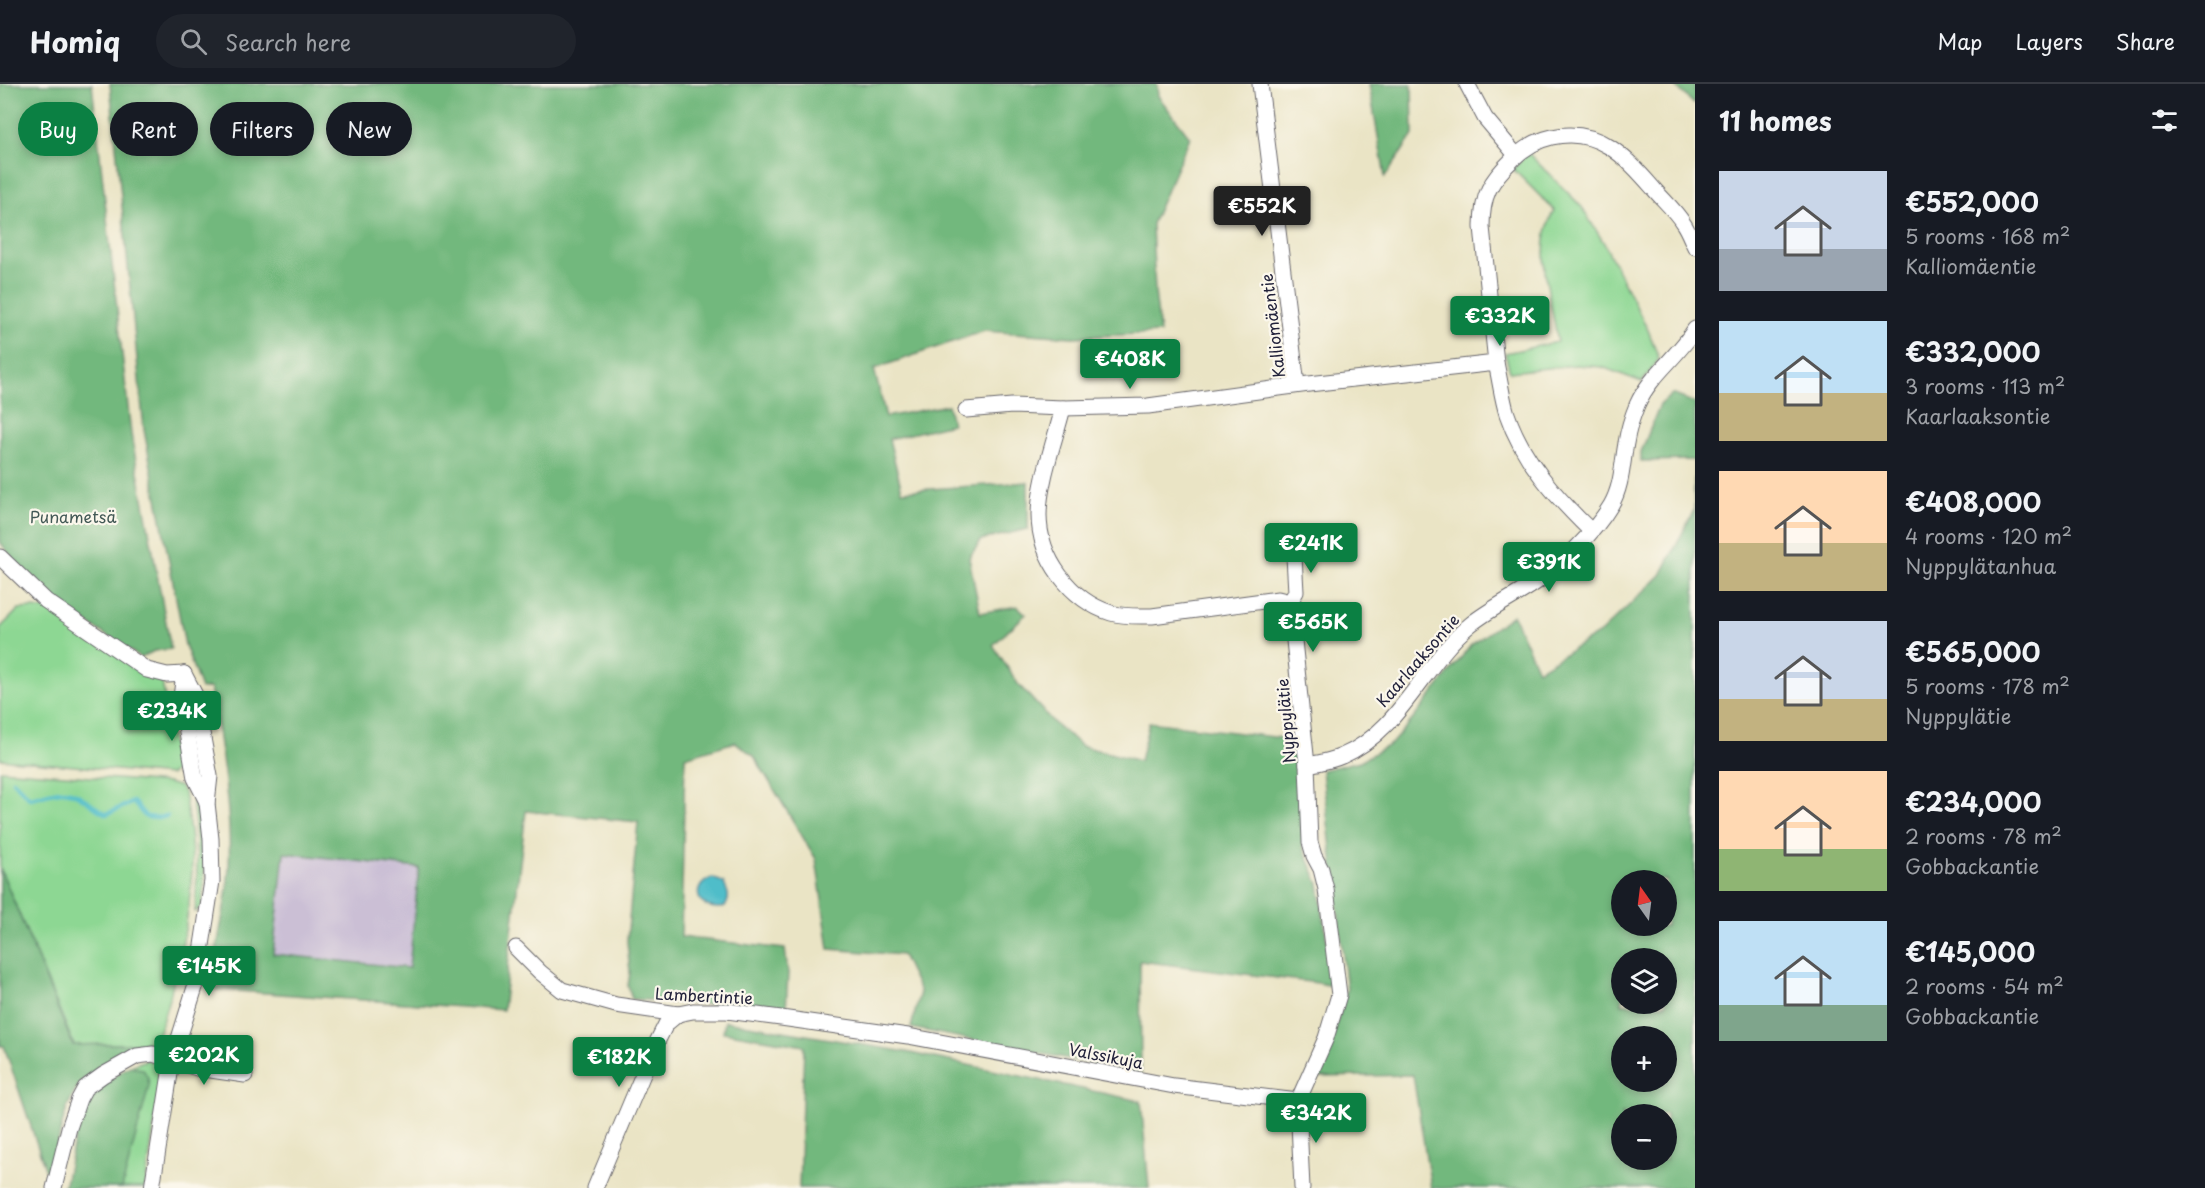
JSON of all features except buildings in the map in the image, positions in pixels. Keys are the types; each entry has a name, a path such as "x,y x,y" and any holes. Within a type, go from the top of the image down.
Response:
{"street":[{"name":"Kalliomäentie","path":"1260,84 1297,385"},
{"path":"1467,84 1485,118 1516,155"},
{"path":"1591,531 1560,501 1538,474 1507,414 1496,363 1482,227 1482,208 1487,190 1497,174 1516,155 1533,144 1569,133 1588,137 1609,146 1632,164 1682,222 1695,248"},
{"name":"Kaarlaaksontie","path":"1307,765 1340,757 1375,735 1411,696 1449,646 1470,625 1534,584 1558,565 1591,531 1611,504 1620,483 1631,421 1646,387 1695,329"},
{"path":"966,410 1012,406 1063,408 1148,406 1297,385 1496,363"},
{"path":"1063,408 1042,489 1039,516 1041,532 1049,557 1062,578 1080,597 1106,611 1136,616 1152,616 1278,599 1290,602"},
{"name":"Nyppylätie","path":"1293,538 1296,592 1290,602 1307,765 1310,842 1326,889 1339,995 1326,1038 1298,1101"},
{"path":"0,557 46,601 147,670 167,675 184,674 195,695 210,776 207,803 212,849 210,901 196,984 172,1061 153,1188"},
{"name":"Lambertintie","path":"516,948 562,990 616,1005 678,1014 693,1011 727,1011 908,1036"},
{"path":"595,1188 654,1048 666,1024 678,1014"},
{"name":"Valssikuja","path":"908,1036 1174,1086 1298,1101"},
{"path":"54,1188 74,1112 85,1088 103,1075 137,1056 153,1054 197,1068 245,1074"},
{"path":"1298,1101 1302,1188"}],"shaded area":[{"path":"284,853 419,868 409,969 273,954"}],"green space":[{"name":"Punametsä","path":"0,84 92,84 94,102 18,102 18,156 98,156 98,138 131,434 171,649 154,651 141,658 55,602 0,542"},
{"path":"110,84 1157,84 1158,96 1190,137 1152,224 1155,292 1160,333 1073,337 984,331 874,369 886,417 948,405 952,424 889,439 902,491 1028,482 1028,529 981,540 969,558 980,613 1017,606 1026,614 993,645 1018,684 1055,724 1082,746 1140,761 1149,722 1299,740 1303,847 1319,884 1333,986 1140,961 1141,1073 911,1028 920,992 902,955 829,949 816,859 754,756 735,742 685,757 681,937 785,949 788,973 786,1010 632,999 628,986 630,972 627,941 638,822 526,811 503,1010 209,989 228,880 228,809 210,688 201,689 185,645 144,430 117,156 198,156 198,102 112,102","holes":["284,853 419,868 409,968 273,954"]},
{"path":"1369,84 1412,84 1413,135 1385,177"},
{"path":"1673,84 1695,84 1695,104 1694,104"},
{"path":"1528,153 1581,206 1604,243 1648,330 1659,359 1642,382 1602,367 1576,365 1510,372 1505,353 1558,342 1544,258 1548,225 1554,210 1513,169"},
{"path":"1672,394 1695,403 1695,1188 1431,1188 1413,1075 1320,1077 1347,990 1322,770 1360,761 1391,744 1471,645 1513,615 1538,670 1600,633 1661,575 1694,510 1694,460 1641,461 1641,452 1660,405"},
{"path":"19,609 50,610 162,681 176,770 170,775 0,759 0,628"},
{"path":"0,770 168,783 180,787 184,792 192,850 188,914 180,958 155,1043 74,1045 0,868"},
{"path":"196,801 204,840 204,866 202,907 195,912 197,857 192,802"},
{"path":"0,868 73,1045 155,1043 141,1047 83,1080 75,1091 65,1115 50,1183 4,1046 0,1046"},
{"path":"725,1021 906,1052 1141,1101 1149,1188 799,1188 804,1046 723,1032"},
{"path":"146,1060 156,1063 162,1072 145,1188 76,1188 128,1067"},
{"path":"128,1067 143,1069 149,1086 122,1188 64,1188 81,1109 89,1093"}],"water":[{"path":"712,878 723,882 728,894 725,907 708,906 699,898 700,887"}],"waterway":[{"path":"13,781 30,798 64,791 76,794 107,814 133,802 146,817 167,816"}]}
